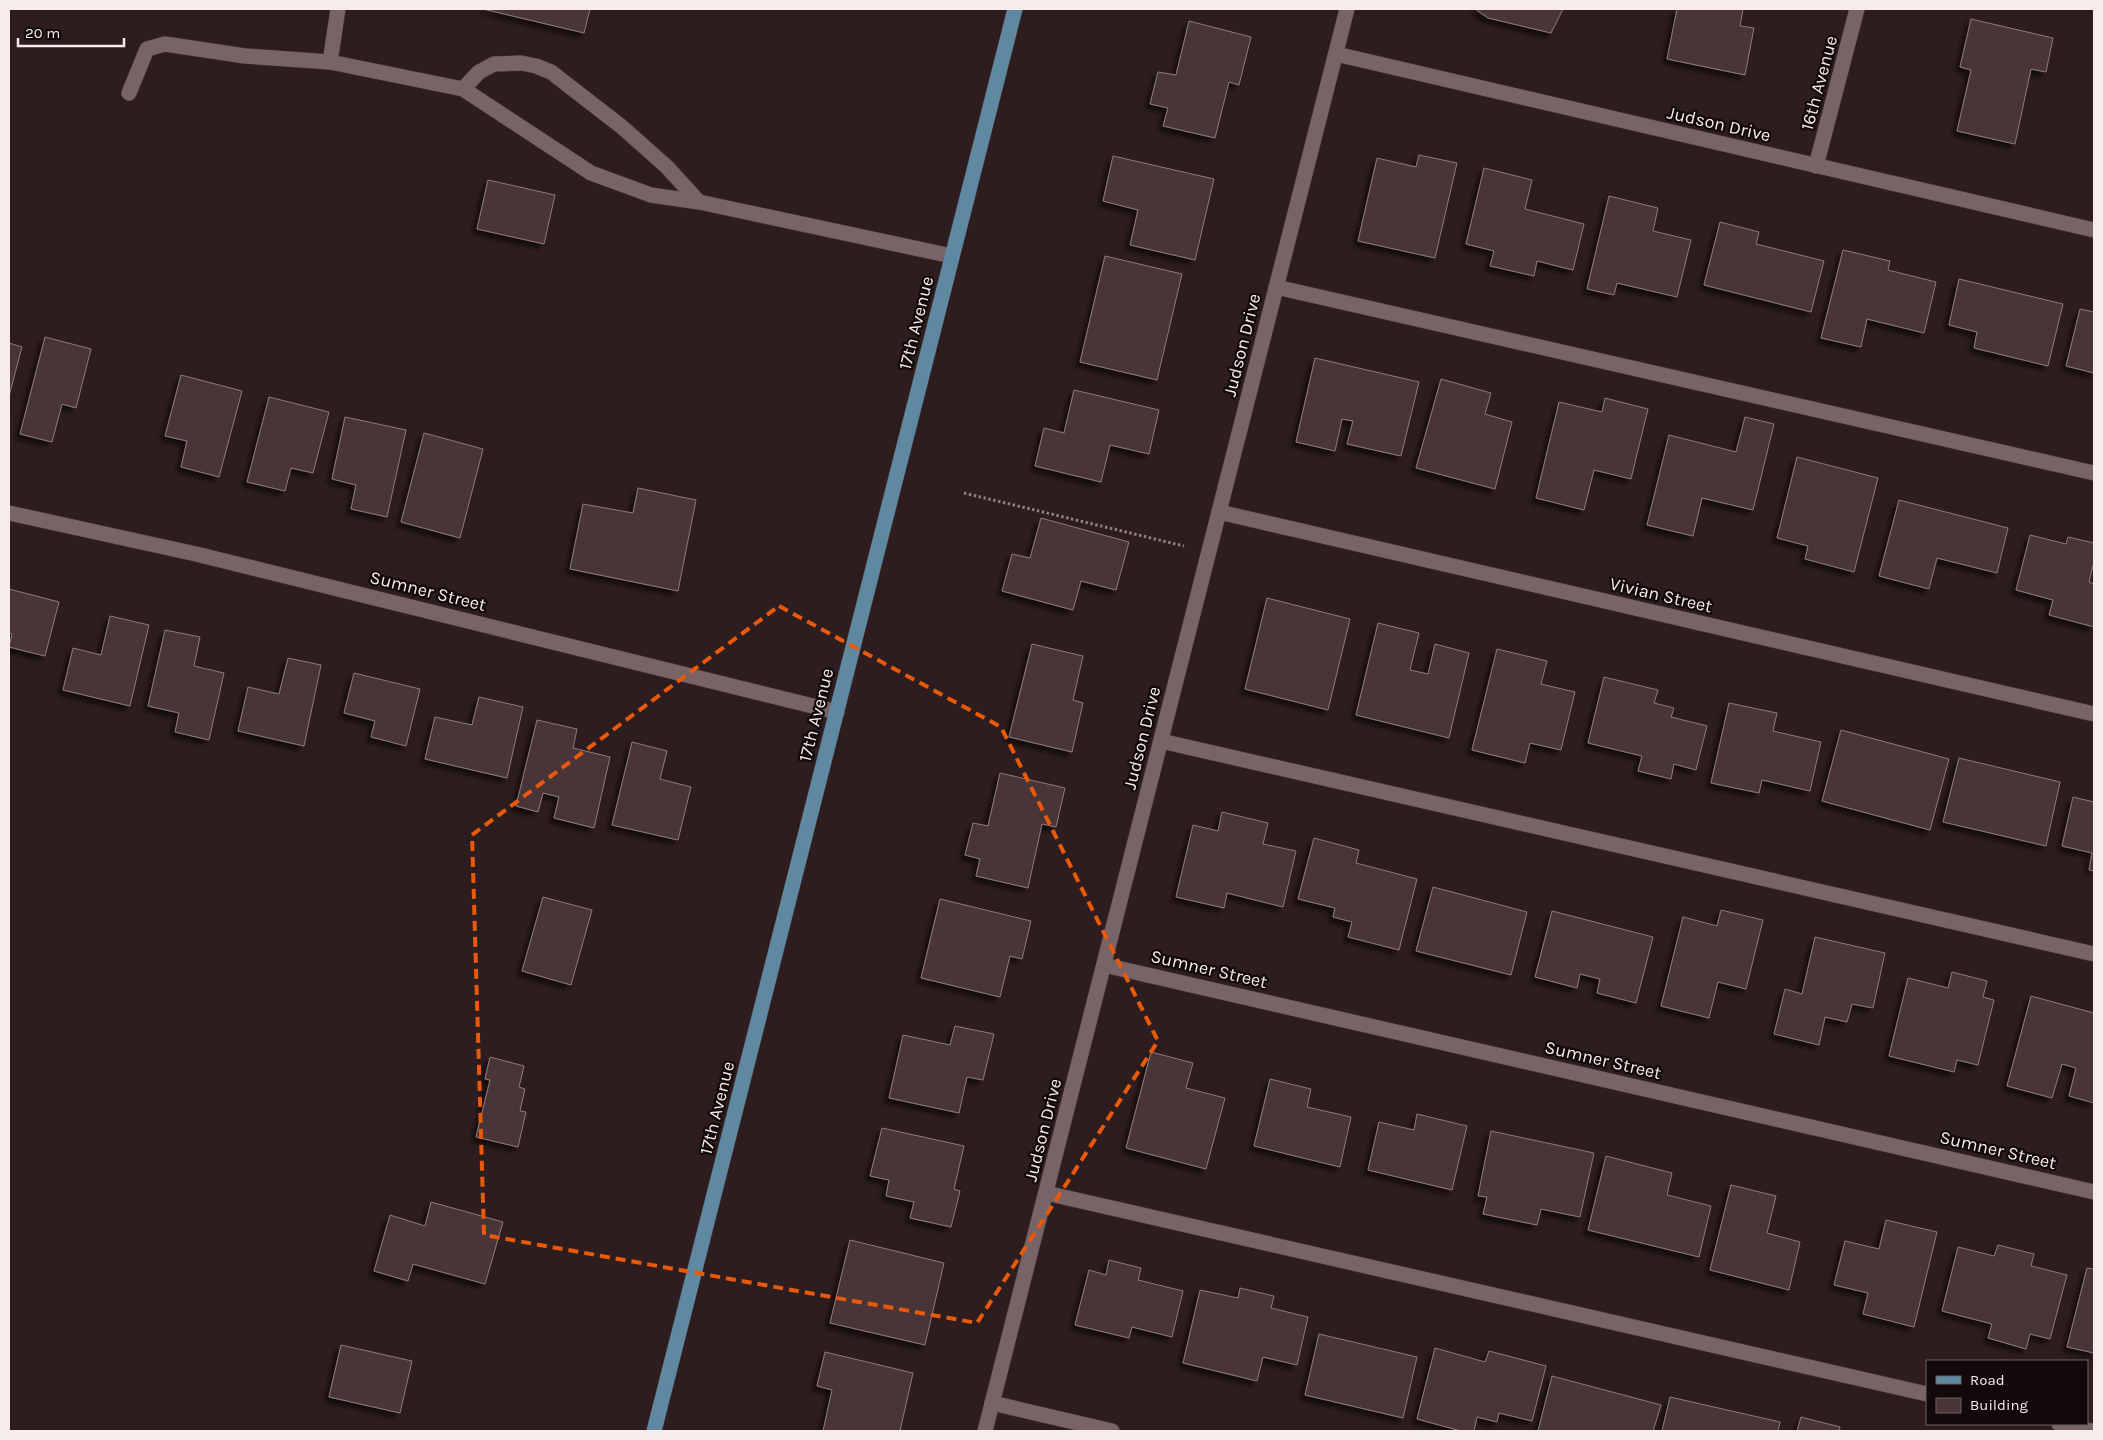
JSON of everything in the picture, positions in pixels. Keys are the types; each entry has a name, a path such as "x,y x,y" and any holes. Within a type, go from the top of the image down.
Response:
{"main road":[{"name":"17th Avenue","path":"654,1431 1015,9"}],"street":[{"path":"330,62 338,9"},
{"name":"Judson Drive","path":"985,1431 1347,9"},
{"name":"16th Avenue","path":"1816,166 1858,9"},
{"path":"129,94 147,49 165,44 245,56 330,62 463,89 591,172 651,195 698,202 952,256"},
{"name":"Judson Drive","path":"1336,54 2094,230"},
{"path":"463,89 479,72 494,64 521,63 536,66 550,72 622,127 661,161 698,202"},
{"path":"1276,287 2094,473"},
{"name":"Sumner Street","path":"9,512 196,554 837,712"},
{"name":"Vivian Street","path":"1219,512 2094,714"},
{"path":"1161,741 2094,954"},
{"name":"Sumner Street","path":"1104,964 2094,1192"},
{"path":"1046,1193 1926,1394"},
{"path":"992,1403 1112,1431"},
{"path":"2064,1425 2092,1431"}],"path":[{"path":"964,493 1209,552"}],"highlighted area":[{"path":"779,606 1001,727 1158,1041 977,1323 484,1235 472,835"}],"building":[{"path":"483,9 590,9 584,33"},
{"path":"1475,9 1563,9 1551,33 1488,18"},
{"path":"1677,9 1743,9 1740,26 1754,28 1745,75 1667,59"},
{"path":"1971,19 2053,38 2046,72 2031,69 2015,144 1957,131 1971,70 1960,67"},
{"path":"1189,21 1251,37 1239,85 1229,82 1215,138 1163,126 1168,108 1150,104 1158,72 1176,75"},
{"path":"1419,155 1457,163 1435,258 1358,241 1377,158 1416,167"},
{"path":"1113,156 1214,179 1195,260 1130,245 1138,210 1103,201"},
{"path":"1484,168 1532,180 1525,209 1584,224 1573,270 1537,261 1534,276 1490,266 1494,251 1466,244"},
{"path":"488,180 555,195 544,244 477,229"},
{"path":"1609,196 1658,208 1653,231 1691,240 1677,297 1617,283 1614,295 1587,289"},
{"path":"1720,222 1759,232 1756,244 1824,261 1811,312 1704,285"},
{"path":"1843,250 1890,261 1888,270 1936,282 1924,333 1867,319 1861,347 1821,338"},
{"path":"1105,256 1182,274 1157,380 1080,362"},
{"path":"1959,279 2063,304 2048,366 1974,348 1977,332 1949,325"},
{"path":"2080,309 2094,312 2094,373 2066,366"},
{"path":"45,337 91,349 76,408 62,404 52,442 20,434"},
{"path":"9,343 22,347 9,396"},
{"path":"1315,358 1419,382 1401,456 1347,444 1353,421 1342,419 1335,451 1296,442"},
{"path":"181,375 242,391 219,477 181,467 187,441 165,436"},
{"path":"1441,379 1491,393 1485,414 1512,422 1495,489 1416,468"},
{"path":"1074,390 1159,410 1149,454 1110,445 1101,482 1035,466 1044,428 1064,433"},
{"path":"269,397 329,412 313,473 291,468 285,491 247,482"},
{"path":"1605,398 1648,409 1631,479 1594,470 1584,510 1536,498 1559,402 1602,412"},
{"path":"345,417 406,430 387,517 351,509 356,485 332,479"},
{"path":"1745,417 1774,424 1753,510 1702,498 1693,536 1647,525 1669,435 1736,452"},
{"path":"424,433 483,449 460,538 401,522"},
{"path":"1797,457 1878,478 1854,572 1805,559 1808,546 1777,538"},
{"path":"638,488 696,500 678,591 570,569 583,504 633,513"},
{"path":"1899,500 2008,528 1997,573 1937,558 1929,589 1879,576"},
{"path":"1041,518 1129,542 1116,590 1081,581 1073,610 1002,591 1012,554 1030,558"},
{"path":"2030,535 2066,544 2068,537 2094,543 2094,562 2089,582 2094,584 2094,627 2049,615 2053,600 2016,590"},
{"path":"9,589 59,602 45,656 9,647 12,634 9,633"},
{"path":"1267,598 1350,619 1328,710 1245,689"},
{"path":"110,616 149,625 130,706 63,690 73,648 101,655"},
{"path":"1378,623 1419,633 1410,670 1428,674 1435,644 1469,653 1449,738 1356,715"},
{"path":"165,630 200,637 194,666 224,673 209,740 175,732 179,713 148,706"},
{"path":"1032,644 1083,656 1073,700 1083,703 1072,752 1009,737"},
{"path":"1497,649 1547,661 1541,684 1575,692 1561,750 1530,743 1525,763 1472,750"},
{"path":"288,658 321,665 304,746 238,731 248,687 279,694"},
{"path":"354,673 420,689 406,746 371,737 375,721 344,713"},
{"path":"1604,677 1658,690 1654,703 1674,708 1671,717 1707,726 1696,770 1674,764 1671,779 1638,771 1642,756 1588,743"},
{"path":"479,697 523,707 507,778 425,759 435,717 472,725"},
{"path":"1729,703 1777,713 1773,731 1821,742 1810,791 1762,780 1759,793 1711,783"},
{"path":"537,720 577,729 573,748 610,757 594,828 554,818 559,797 543,793 538,812 516,806"},
{"path":"1841,730 1949,759 1930,830 1822,801"},
{"path":"632,742 667,751 660,779 691,787 678,840 612,825"},
{"path":"1959,758 2060,782 2046,846 1943,822"},
{"path":"1000,773 1065,788 1056,827 1042,824 1028,888 976,876 980,859 965,855 973,823 988,826"},
{"path":"2073,797 2094,802 2094,871 2089,870 2092,853 2062,846"},
{"path":"1222,812 1268,823 1263,844 1296,851 1283,907 1227,893 1224,908 1176,897 1193,825 1218,831"},
{"path":"1314,838 1359,850 1356,863 1417,879 1399,950 1348,937 1352,922 1333,917 1335,908 1298,899"},
{"path":"1433,887 1527,912 1511,975 1416,951"},
{"path":"543,897 592,910 571,985 522,971"},
{"path":"940,899 1031,921 1022,959 1010,956 1000,997 921,978"},
{"path":"1721,910 1763,920 1746,989 1718,982 1709,1018 1661,1006 1683,917 1717,926"},
{"path":"1552,911 1653,937 1636,1003 1597,993 1600,979 1580,974 1577,988 1535,977"},
{"path":"1815,937 1885,953 1873,1008 1852,1004 1847,1022 1825,1017 1819,1045 1774,1034 1785,989 1802,994"},
{"path":"1952,972 1987,981 1983,997 1994,1000 1978,1065 1957,1060 1954,1072 1889,1056 1908,978 1948,988"},
{"path":"2031,996 2094,1013 2094,1103 2069,1096 2076,1068 2062,1064 2052,1098 2007,1086"},
{"path":"955,1026 994,1034 983,1080 967,1077 959,1113 889,1098 903,1035 950,1045"},
{"path":"1151,1052 1193,1063 1186,1088 1225,1098 1206,1169 1126,1148"},
{"path":"490,1057 524,1066 519,1087 525,1089 520,1111 526,1112 518,1147 476,1137 490,1080 485,1079"},
{"path":"1270,1079 1311,1089 1307,1107 1351,1117 1340,1167 1254,1146"},
{"path":"1417,1114 1467,1126 1452,1190 1368,1170 1379,1122 1414,1130"},
{"path":"882,1128 964,1146 954,1189 960,1191 951,1227 910,1218 914,1202 886,1196 889,1180 870,1176"},
{"path":"1491,1131 1594,1153 1580,1217 1541,1209 1537,1225 1483,1214 1487,1197 1478,1196"},
{"path":"1606,1156 1672,1173 1667,1195 1711,1206 1699,1257 1588,1230"},
{"path":"1731,1185 1776,1196 1767,1233 1800,1242 1789,1290 1710,1270"},
{"path":"431,1202 503,1222 485,1284 413,1264 408,1281 374,1271 390,1215 425,1226"},
{"path":"1886,1220 1937,1232 1914,1327 1863,1314 1868,1293 1834,1285 1845,1241 1879,1249"},
{"path":"850,1240 944,1263 925,1345 830,1323"},
{"path":"1998,1245 2034,1254 2031,1266 2067,1275 2050,1339 2030,1334 2026,1349 1988,1338 1992,1324 1942,1311 1958,1247 1994,1256"},
{"path":"1109,1260 1141,1268 1138,1280 1183,1291 1172,1337 1132,1327 1129,1338 1075,1325 1089,1270 1106,1275"},
{"path":"2087,1268 2094,1269 2094,1353 2067,1347"},
{"path":"1240,1288 1274,1296 1271,1308 1308,1317 1297,1365 1263,1357 1257,1381 1183,1363 1200,1290 1238,1298"},
{"path":"1319,1334 1417,1357 1403,1418 1305,1395"},
{"path":"341,1345 412,1361 400,1413 329,1397"},
{"path":"1435,1348 1485,1362 1489,1351 1546,1366 1532,1421 1499,1413 1497,1422 1477,1417 1474,1431 1461,1431 1417,1419"},
{"path":"825,1352 913,1373 900,1431 823,1431 832,1390 817,1386"},
{"path":"1552,1376 1661,1405 1653,1431 1538,1431"},
{"path":"1670,1397 1780,1422 1778,1431 1662,1431"},
{"path":"1801,1417 1840,1427 1839,1431 1797,1431"}]}
